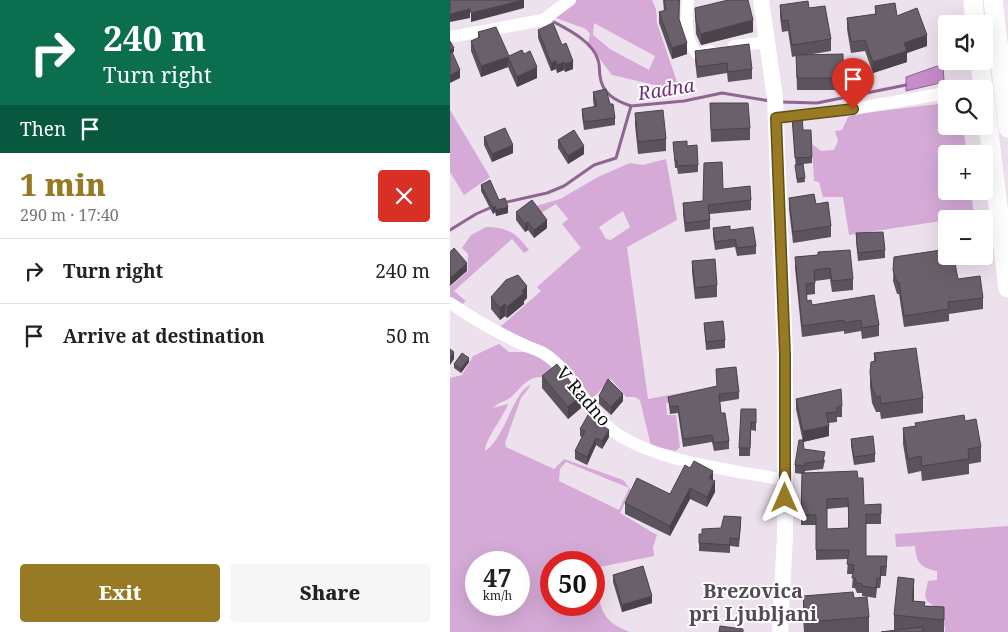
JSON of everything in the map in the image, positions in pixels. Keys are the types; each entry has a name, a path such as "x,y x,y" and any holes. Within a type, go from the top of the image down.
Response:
{"highway":[{"path":"973,0 975,15"},
{"path":"993,0 1008,128"},
{"path":"989,135 1008,288"}],"main road":[{"path":"761,0 769,42 776,108 785,355 783,604 780,632"}],"street":[{"path":"450,36 543,20 570,0"},
{"path":"688,0 686,18 688,33 693,50 698,54 769,42"},
{"path":"776,108 853,109 938,94"},
{"name":"V Radno","path":"450,302 548,357 570,379 606,425 629,441 645,449 710,466 785,480"}],"shaded area":[{"path":"575,0 652,0 656,9 657,23 680,91 612,75 588,43 590,34 586,29 556,18","holes":["594,23 655,56 649,70 610,49 593,35"]},
{"path":"938,66 938,70 943,70 944,80 938,80 938,83 906,91 906,77"},
{"path":"938,104 938,135 964,135 966,145 938,145 938,200 972,200 973,210 938,210 938,221 849,235 843,197 823,197 819,182 814,181 812,144 821,151 834,150 838,141 835,131 842,130 848,117 856,114"},
{"path":"450,110 490,177 464,195 450,172"},
{"path":"666,159 677,220 627,247 648,399 701,389 702,394 666,403 667,415 676,415 680,447 676,451 651,446 640,400 635,397 626,397 611,379 591,400 575,378 499,328 541,291 537,287 581,248 562,224 568,219 556,204 538,215 533,207 560,199 598,177 630,163 643,165","holes":["623,211 630,227 611,240 606,239 599,227"]},
{"path":"486,227 500,228 510,232 520,239 529,250 524,253 512,239 454,291 466,301 460,306 450,299 450,287 468,271 468,254 462,248 471,235"},
{"path":"499,344 509,352 526,352 541,357 554,367 541,377 528,381 511,397 493,408 508,404 488,440 485,451 498,436 519,395 525,388 531,385 521,398 505,443 506,447 554,469 564,459 623,480 631,490 620,513 657,535 653,547 654,556 605,566 605,551 540,551 540,616 605,615 618,627 629,632 450,632 450,378 462,375 473,356","holes":["566,462 629,488 619,510 559,481 560,469"]},
{"path":"1008,526 1008,632 945,632 945,626 929,624 935,607 927,601 925,595 928,581 937,580 937,571 920,564 915,546 896,547 895,534"}],"building":[{"path":"450,0 523,0 471,13 470,9 450,14"},
{"path":"664,0 679,0 679,19 687,43 672,48 659,12 666,10"},
{"path":"728,0 748,0 753,20 701,34 696,22 695,8"},
{"path":"808,1 809,8 825,6 831,39 792,45 788,20 782,21 780,5"},
{"path":"895,3 897,16 917,8 927,35 904,43 907,51 873,62 865,40 851,42 847,18 876,14 875,6"},
{"path":"553,23 562,45 566,43 573,61 557,65 556,61 551,63 538,30"},
{"path":"496,27 509,56 522,50 524,54 530,51 537,67 517,77 508,57 481,66 471,41 480,37 478,32"},
{"path":"450,41 454,48 450,50"},
{"path":"749,44 752,69 728,72 727,63 697,67 695,51"},
{"path":"452,52 460,70 450,75 450,53"},
{"path":"843,54 843,78 797,78 796,55"},
{"path":"606,89 610,104 613,104 615,118 584,122 582,109 597,106 593,92"},
{"path":"710,103 748,103 750,128 711,130"},
{"path":"663,110 666,139 638,142 635,113"},
{"path":"802,116 803,130 811,130 812,157 795,158 792,117"},
{"path":"505,128 513,145 492,154 484,137"},
{"path":"574,130 584,146 568,156 558,140"},
{"path":"687,141 687,146 697,145 698,165 678,166 677,160 675,161 673,142"},
{"path":"722,162 723,189 750,186 751,200 708,205 710,220 685,223 683,203 703,201 704,163"},
{"path":"803,164 805,178 797,179 795,165"},
{"path":"490,180 499,200 505,198 508,207 496,210 495,206 493,208 481,185"},
{"path":"814,194 816,204 828,202 831,226 793,232 789,198"},
{"path":"532,200 547,220 534,230 528,222 525,224 516,212"},
{"path":"730,226 730,230 753,227 756,246 737,248 735,239 715,242 713,228"},
{"path":"883,232 885,250 858,253 856,233"},
{"path":"454,248 467,263 450,278 450,252"},
{"path":"850,250 853,279 832,281 830,268 814,270 815,283 806,284 807,301 811,300 812,305 874,295 879,325 862,328 861,320 844,323 844,320 802,326 795,257 818,255 818,252"},
{"path":"938,250 938,265 955,265 958,279 980,276 983,298 948,302 949,309 904,316 899,282 897,282 893,270 894,257"},
{"path":"715,259 717,285 695,288 692,261"},
{"path":"518,275 527,286 522,291 524,293 507,307 505,304 500,308 491,297 506,280"},
{"path":"723,321 725,340 706,342 704,323"},
{"path":"916,348 923,398 881,404 880,396 876,397 872,388 870,372 871,362 876,361 874,353"},
{"path":"450,349 454,352 450,357"},
{"path":"462,353 469,358 461,369 454,364"},
{"path":"557,364 581,396 568,407 542,376"},
{"path":"736,367 739,392 719,394 721,413 725,413 729,441 714,443 712,435 683,439 678,406 670,407 668,397 717,386 716,369"},
{"path":"608,379 623,394 611,407 599,396"},
{"path":"841,389 842,406 837,407 837,412 826,413 829,426 803,431 796,399"},
{"path":"741,409 756,409 756,423 751,422 750,448 739,448"},
{"path":"588,415 609,430 602,441 596,438 587,457 575,451 585,431 580,429"},
{"path":"964,415 965,421 976,419 981,447 968,449 969,459 922,466 921,456 908,459 903,428 916,426 915,423"},
{"path":"873,436 875,454 854,457 851,439"},
{"path":"799,440 803,440 804,449 825,452 823,461 805,463 805,466 795,465"},
{"path":"694,461 713,471 709,478 715,481 707,497 690,488 670,526 625,503 637,478 670,494 685,465 690,468"},
{"path":"857,471 858,478 863,478 864,505 881,504 881,514 866,514 866,556 887,556 886,567 881,566 880,579 877,578 876,588 862,586 862,584 857,583 855,578 852,578 854,565 847,564 849,550 816,550 816,515 801,515 802,473","holes":["848,498 849,528 827,529 827,499"]},
{"path":"724,516 741,517 739,539 730,538 730,545 699,543 699,534 702,534 702,529 721,528"},
{"path":"643,566 652,596 622,605 613,575"},
{"path":"898,577 914,579 912,601 925,602 924,606 944,607 944,620 894,615"},
{"path":"853,592 854,598 867,597 869,617 805,622 803,596"},
{"path":"720,626 743,629 743,632 719,632"},
{"path":"923,627 923,632 881,632"}],"waterway":[{"path":"554,22 586,42 599,62 601,82 604,88 615,99 631,106"},
{"name":"Radna","path":"781,102 817,103 906,85"},
{"name":"Radna","path":"502,203 547,193 564,186 594,165 616,158 631,106 684,101 722,93 770,101"},
{"name":"Radna","path":"450,230 476,214 492,207"}],"district":[{"name":"Brezovica pri Ljubljani","path":"753,602"}],"route":[{"path":"785,498 785,355 776,118 853,109"}]}
